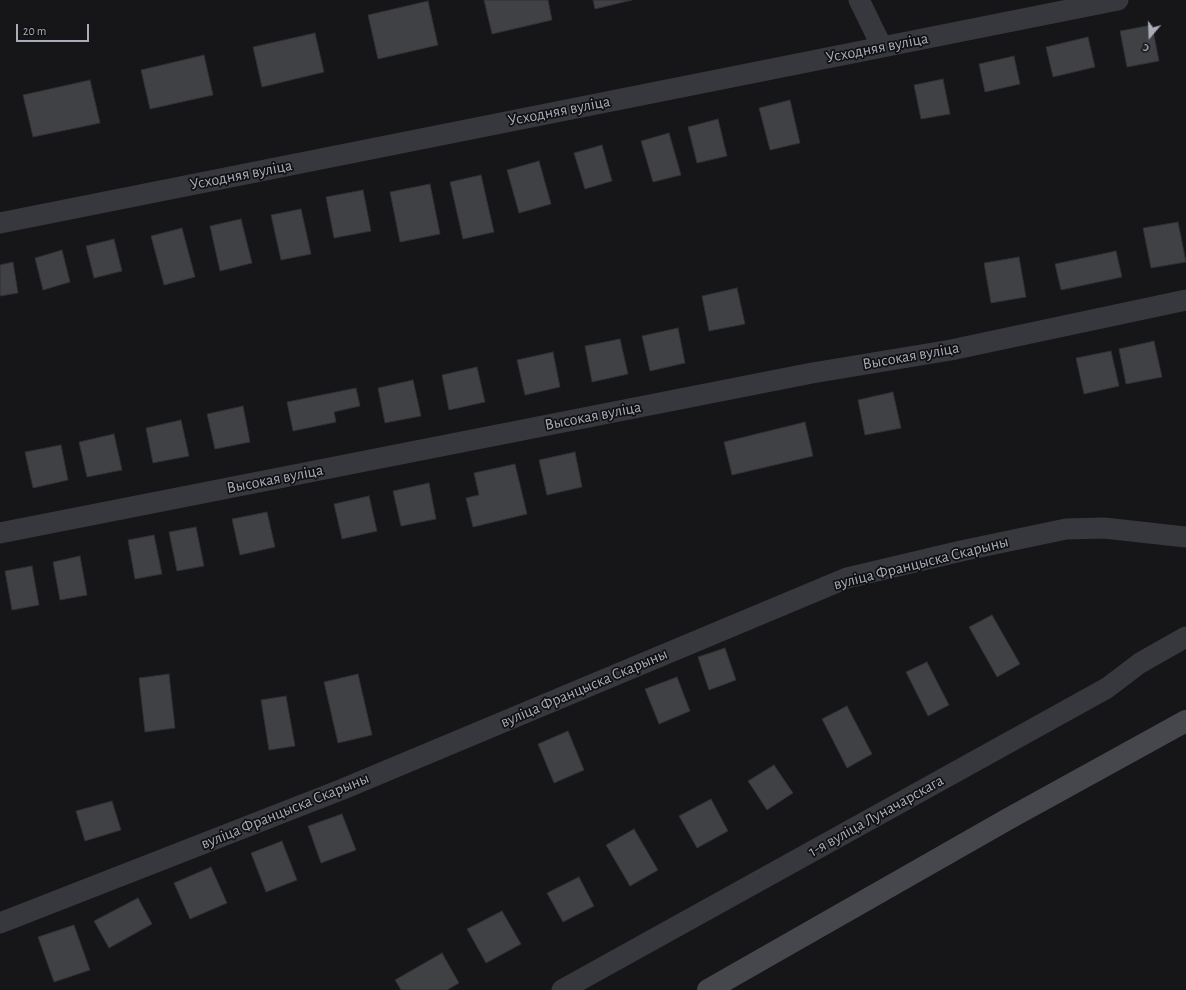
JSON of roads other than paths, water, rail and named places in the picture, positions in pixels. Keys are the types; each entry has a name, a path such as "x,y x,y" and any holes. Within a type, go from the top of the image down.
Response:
{"street":[{"path":"860,0 882,47"},
{"name":"Усходняя вуліца","path":"0,223 1118,0"},
{"name":"Высокая вуліца","path":"0,533 804,374 951,350 1186,300"},
{"name":"вуліца Францыска Скарыны","path":"0,923 342,789 847,578 961,551 1066,529 1104,528 1186,537"},
{"name":"1-я вуліца Луначарскага","path":"562,990 1107,688 1140,663 1186,637"},
{"path":"708,990 1002,823 1186,721"}]}
